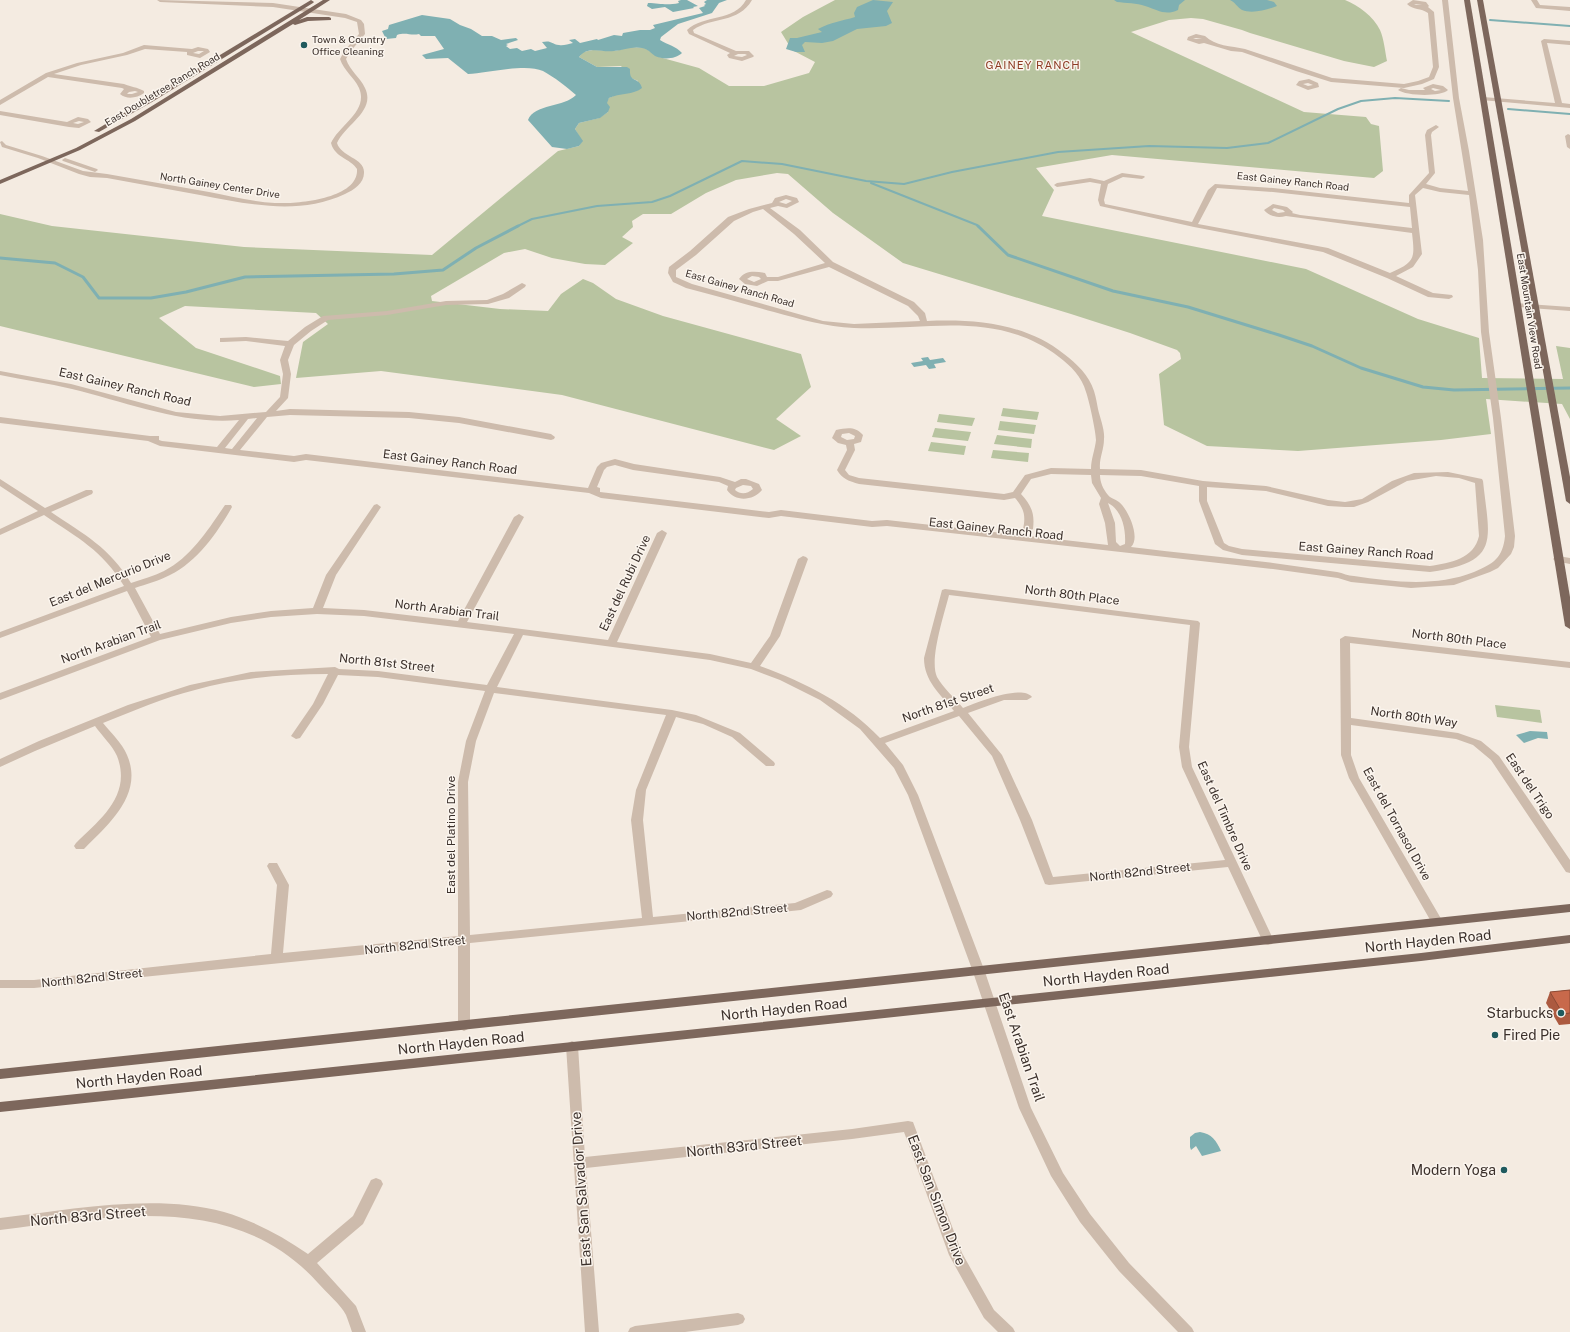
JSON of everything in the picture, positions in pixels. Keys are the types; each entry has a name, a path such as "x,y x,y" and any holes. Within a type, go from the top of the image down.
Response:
{"main road":[{"name":"East Doubletree Ranch Road","path":"0,182 49,158 134,111 314,0"},
{"name":"East Doubletree Ranch Road","path":"0,174 41,158 58,158 92,142 140,116 280,28 328,0"},
{"path":"328,0 323,9 334,15"},
{"name":"East Mountain View Road","path":"1467,0 1570,626"},
{"name":"East Mountain View Road","path":"1480,0 1570,501"},
{"path":"280,28 307,19 329,19"},
{"name":"North Hayden Road","path":"0,1074 979,972 1570,908"},
{"name":"North Hayden Road","path":"0,1107 1421,957 1570,939"}],"street":[{"path":"160,0 200,6 256,7 334,15 356,19 361,24 361,27"},
{"path":"734,52 692,34 690,30 695,26 739,12 745,8 749,0"},
{"name":"East Gainey Ranch Road","path":"0,420 150,439 160,443 221,447 294,459 306,458 591,491 601,495 674,501 769,515 781,513 872,524 885,529 1119,552 1339,581 1351,579 1411,585 1434,585 1465,579 1495,566 1501,560 1509,547 1510,536 1485,332 1482,270 1472,190 1456,91 1446,0"},
{"path":"1534,0 1538,7 1570,9"},
{"path":"1231,49 1233,52 1269,66 1311,79 1403,88 1432,78 1436,67 1431,12 1423,7"},
{"path":"306,12 361,27"},
{"name":"North Gainey Center Drive","path":"1,143 28,148 91,175 107,176 274,205 305,204 324,200 353,188 358,184 361,177 362,170 358,165 337,151 334,143 338,133 359,113 365,99 364,91 346,69 343,59 347,51 362,34 361,27"},
{"path":"1205,41 1231,49 1243,50 1279,64 1311,79"},
{"path":"1559,105 1544,41 1570,43"},
{"path":"0,104 46,75 79,64 125,54 144,47 192,51"},
{"path":"1269,66 1279,64"},
{"path":"46,75 124,86 130,90"},
{"path":"1420,83 1428,86 1439,86 1445,90"},
{"path":"1428,86 1427,90 1434,92"},
{"path":"1403,88 1409,92 1442,92 1445,90 1456,91"},
{"path":"1483,99 1570,106"},
{"path":"0,113 68,124"},
{"path":"1390,276 1403,270 1416,260 1418,254 1412,205 1414,192 1432,173 1433,169 1429,131 1436,127"},
{"path":"1568,136 1570,147"},
{"path":"1,143 4,146 41,158"},
{"name":"North Gainey Center Drive","path":"58,158 105,173 107,176"},
{"path":"1057,185 1090,180 1105,183 1122,175 1142,177"},
{"path":"1105,183 1101,200 1102,205 1194,225 1325,250 1339,254 1431,295 1449,297"},
{"path":"1423,183 1440,190 1472,190"},
{"name":"East Gainey Ranch Road","path":"1194,225 1211,190 1215,186 1273,190 1412,205"},
{"name":"East Gainey Ranch Road","path":"777,204 741,213 672,269 670,273 672,277 677,282 689,286 823,323 854,326 957,322 979,324 1011,330 1048,345 1070,362 1084,378 1090,391 1100,439 1095,459 1096,483 1105,498 1115,503 1127,522 1130,534 1129,544 1119,552"},
{"path":"764,207 797,232 830,264 910,304 922,315 924,323"},
{"path":"1286,214 1416,231"},
{"name":"East Gainey Ranch Road","path":"765,279 778,279 830,264"},
{"path":"236,449 267,414 284,398 287,374 284,360 290,344 308,329 326,318 387,313 446,303 488,302 506,296 522,285"},
{"path":"1518,305 1570,309"},
{"path":"222,340 246,339 290,344"},
{"name":"East Gainey Ranch Road","path":"0,373 71,386 176,414 220,419 290,412 389,414 435,417 551,437"},
{"path":"221,447 245,417"},
{"path":"850,443 851,450 841,470 843,475 849,479 1004,497 1010,497 1016,494"},
{"path":"591,491 600,469 604,465 615,462 720,480 734,484"},
{"name":"East Gainey Ranch Road","path":"1028,529 1030,518 1028,508 1016,494 1028,477 1051,471 1142,473 1203,484 1263,488 1340,505 1355,504 1367,500 1396,482 1417,476 1456,475 1479,481 1484,538 1480,548 1470,558 1457,564 1430,569 1234,551 1220,544 1203,501 1203,484"},
{"path":"0,482 45,511 107,555 129,588 157,638"},
{"path":"0,532 89,492"},
{"name":"East Gainey Ranch Road","path":"1105,498 1103,504 1110,523 1111,543 1119,552"},
{"name":"East del Mercurio Drive","path":"0,635 167,573 182,564 194,553 220,522 228,507"},
{"path":"318,610 331,575 377,507"},
{"path":"461,624 519,517"},
{"name":"East del Rubi Drive","path":"611,644 662,533"},
{"path":"754,667 775,636 803,559"},
{"path":"1558,560 1570,561"},
{"name":"North 80th Place","path":"962,712 933,679 929,669 930,658 945,592 1195,624"},
{"name":"North Arabian Trail","path":"0,697 157,638 231,620 271,614 318,610 364,613 461,624 692,654 754,667 784,678 824,698 864,727 878,742"},
{"name":"East del Timbre Drive","path":"1195,624 1184,747 1187,767 1268,941"},
{"name":"East del Platino Drive","path":"464,1026 465,940 463,782 466,759 471,738 490,690 520,632"},
{"name":"North 80th Place","path":"1345,639 1570,665"},
{"name":"East del Tornasol Drive","path":"1345,639 1346,755 1354,778 1438,922"},
{"path":"296,736 312,715 325,694 336,670"},
{"name":"North 81st Street","path":"0,764 16,755 97,722 174,693 208,683 246,676 291,671 336,670 378,674 672,713 692,717 736,735 770,764"},
{"name":"North 81st Street","path":"878,742 1003,698 1027,696"},
{"name":"North 82nd Street","path":"962,712 997,755 1026,820 1049,881 1231,863"},
{"path":"648,921 636,820 641,790 672,713"},
{"name":"North 80th Way","path":"1346,720 1458,736 1477,743"},
{"path":"80,846 110,816 122,801 127,778 122,756 97,722"},
{"name":"East Arabian Trail","path":"878,742 899,767 913,795 979,972 1026,1108 1058,1176 1085,1218 1124,1267 1187,1332"},
{"name":"East del Trigo","path":"1477,743 1495,758 1570,869"},
{"path":"273,866 283,885 277,958"},
{"name":"North 82nd Street","path":"0,984 34,984 277,958 797,907 827,894"},
{"name":"East San Salvador Drive","path":"572,1046 592,1332"},
{"name":"North 83rd Street","path":"579,1163 844,1135 908,1126"},
{"name":"East San Simon Drive","path":"908,1126 956,1255 989,1314 1008,1332"},
{"path":"308,1262 358,1220 376,1184"},
{"name":"North 83rd Street","path":"0,1224 121,1210 160,1210 194,1213 223,1218 276,1240 308,1262 351,1310 359,1332"},
{"path":"635,1332 738,1319"}],"green space":[{"path":"835,0 1345,0 1355,5 1374,21 1380,30 1387,61 1374,67 1344,61 1203,19 1191,18 1169,20 1131,32 1304,112 1366,117 1371,124 1379,126 1383,171 1374,178 1112,155 1036,168 1054,190 1042,216 1306,269 1418,319 1479,338 1482,378 1563,379 1556,346 1570,348 1570,419 1562,404 1486,399 1491,434 1441,440 1298,451 1207,446 1164,425 1159,374 1181,359 1180,353 1177,350 1071,314 903,263 833,213 788,174 777,173 736,180 706,193 671,214 643,214 632,221 633,227 622,237 633,243 605,265 585,264 552,258 525,249 504,253 431,296 432,301 500,309 548,311 561,294 583,279 593,283 616,299 663,316 801,354 811,387 776,419 801,436 774,450 562,395 381,371 296,378 303,342 328,324 316,313 185,306 159,318 196,348 280,376 281,384 254,387 0,326 0,214 52,226 244,247 432,255 558,151 579,146 582,141 575,129 579,123 599,118 608,112 606,103 609,98 617,94 636,91 638,81 631,78 621,66 597,67 579,57 583,52 593,50 615,51 630,47 645,48 659,57 699,68 729,86 764,86 809,73 815,62 792,50 781,32 803,17"},
{"path":"1003,408 1039,412 1037,420 1001,416"},
{"path":"939,414 975,418 972,426 937,422"},
{"path":"1000,421 1036,425 1034,434 998,430"},
{"path":"935,428 971,432 968,441 932,437"},
{"path":"997,435 1032,439 1031,448 994,444"},
{"path":"931,442 966,446 964,455 928,451"},
{"path":"993,450 1029,453 1028,462 991,458"},
{"path":"1495,705 1540,710 1542,723 1497,717"}],"water":[{"path":"687,0 698,6 673,12 665,7 652,9 647,6 648,3 670,4 679,3 678,1"},
{"path":"707,0 727,0 719,3 712,13 678,24 661,37 660,40 675,47 682,53 676,57 662,58 655,56 648,50 635,47 618,51 591,50 583,53 579,57 597,67 627,67 630,69 631,77 641,84 642,88 635,92 609,98 607,103 610,107 608,112 600,118 579,123 575,129 583,141 579,146 567,149 552,147 528,120 536,111 565,102 576,95 552,76 543,71 527,68 468,74 448,58 426,59 422,55 444,49 435,36 403,34 397,35 396,38 386,39 382,31 388,29 389,25 422,15 450,19 482,36 492,36 501,40 516,38 518,40 506,44 508,45 506,46 510,49 517,48 522,51 531,49 535,51 547,48 542,42 548,41 556,45 564,45 573,43 569,40 575,39 580,43 598,40 614,35 622,36 623,33 650,30 655,28 653,25 703,13 699,8 705,6 704,5 706,4 704,2"},
{"path":"873,0 893,2 887,11 892,23 886,26 857,29 833,41 822,43 805,42 802,45 805,52 796,52 786,49 790,38 797,38 822,32 818,29 832,23 855,17 854,13 857,7"},
{"path":"1114,0 1185,0 1179,5 1178,10 1173,12 1162,12 1139,4 1117,2"},
{"path":"1230,0 1267,0 1274,2 1277,6 1250,12 1240,9"},
{"path":"928,357 930,360 943,358 946,362 934,364 936,368 929,369 926,365 914,367 911,363 923,361 921,358"},
{"path":"1530,731 1547,732 1548,739 1538,738 1524,743 1516,735"},
{"path":"1200,1132 1208,1134 1213,1138 1221,1151 1202,1156 1196,1146 1191,1150 1190,1137 1195,1133"}],"building":[{"path":"1570,990 1570,1013 1563,1014 1550,992"}],"waterway":[{"path":"1490,20 1570,26"},
{"path":"518,226 532,219 597,206 652,202 670,196 742,161 782,164 866,181 904,184 952,172 1058,152 1149,146 1227,148 1268,143 1338,109 1361,101 1395,98 1449,101"},
{"path":"1508,109 1570,114"},
{"path":"871,183 978,226"},
{"path":"0,258 55,263 83,277 99,298 151,298 186,292 245,277 394,274 443,270 476,248 518,226"},
{"path":"978,226 1008,255 1113,291 1188,307 1279,335 1312,346 1361,368 1423,387 1454,390 1570,388"}],"place":[{"name":"Town & Country Office Cleaning","path":"304,45"},
{"name":"Starbucks","path":"1561,1013"},
{"name":"Fired Pie","path":"1495,1035"},
{"name":"Modern Yoga","path":"1504,1170"}],"district":[{"name":"GAINEY RANCH","path":"1033,65"}]}
